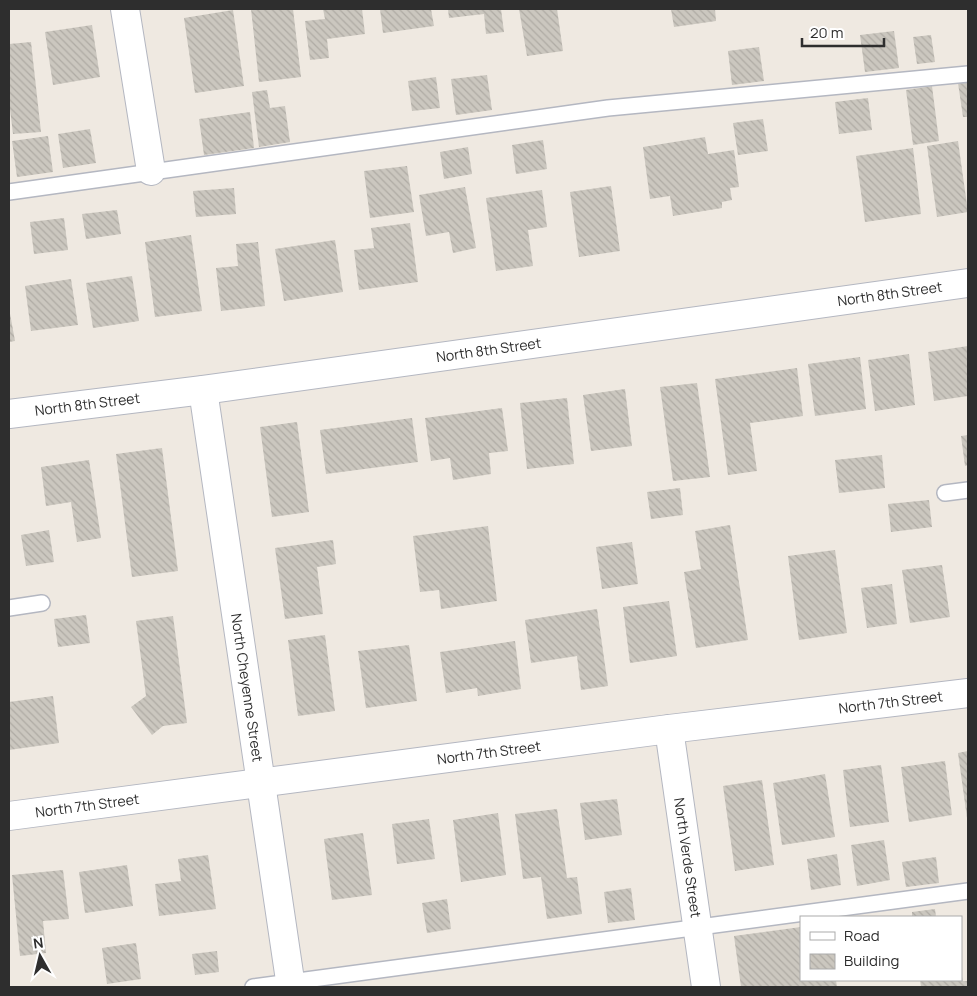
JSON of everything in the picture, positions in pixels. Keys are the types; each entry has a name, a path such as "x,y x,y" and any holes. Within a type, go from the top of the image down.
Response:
{"street":[{"path":"126,9 151,171"},
{"name":"North 8th Street","path":"9,414 203,390 968,283"},
{"name":"North Cheyenne Street","path":"203,390 291,985"},
{"name":"North 7th Street","path":"9,816 669,729 968,693"},
{"name":"North Verde Street","path":"669,729 706,987"}],"lane":[{"path":"9,192 608,108 968,74"},
{"path":"945,493 968,490"},
{"path":"9,608 42,603"},
{"path":"253,987 291,985 968,891"}],"building":[{"path":"251,9 293,9 301,77 259,82"},
{"path":"323,9 362,9 365,34 327,39 329,58 310,60 305,21 325,19"},
{"path":"380,9 431,9 434,26 383,33"},
{"path":"448,9 501,9 504,32 486,34 484,14 449,18"},
{"path":"519,9 557,9 563,51 527,56"},
{"path":"671,9 715,9 716,21 674,27"},
{"path":"233,10 244,86 195,93 184,18"},
{"path":"92,25 100,77 53,85 45,32"},
{"path":"894,31 899,68 865,72 860,35"},
{"path":"931,35 935,62 917,64 913,37"},
{"path":"31,42 41,132 13,134 9,101 9,44"},
{"path":"759,47 764,81 732,85 728,51"},
{"path":"487,75 492,110 456,115 451,79"},
{"path":"436,77 440,108 412,111 408,81"},
{"path":"968,81 968,117 963,117 958,83"},
{"path":"932,86 939,141 913,145 906,90"},
{"path":"267,90 270,108 285,106 290,142 259,147 252,92"},
{"path":"868,98 872,130 839,134 835,102"},
{"path":"250,112 254,148 204,155 199,119"},
{"path":"763,119 768,151 738,155 733,123"},
{"path":"90,129 96,163 63,168 58,134"},
{"path":"48,136 53,172 17,177 12,141"},
{"path":"705,137 708,154 734,150 739,187 730,188 732,200 722,202 722,208 673,216 670,196 650,199 643,147"},
{"path":"543,140 547,169 516,174 512,145"},
{"path":"958,141 968,212 937,217 927,146"},
{"path":"468,147 472,174 444,179 440,152"},
{"path":"913,148 921,214 865,222 856,156"},
{"path":"407,166 414,212 370,218 364,171"},
{"path":"611,186 620,251 579,257 570,192"},
{"path":"465,187 476,248 453,253 449,232 426,236 419,195"},
{"path":"234,188 236,214 196,217 193,191"},
{"path":"542,190 547,227 528,230 533,266 496,271 486,198"},
{"path":"117,210 121,234 86,239 82,214"},
{"path":"64,218 68,250 34,254 30,222"},
{"path":"410,223 418,282 359,290 354,250 374,248 371,228"},
{"path":"191,235 202,311 155,317 145,242"},
{"path":"335,240 343,292 284,301 275,249"},
{"path":"258,242 265,306 221,311 216,268 238,266 236,244"},
{"path":"132,276 139,321 93,328 86,283"},
{"path":"71,279 78,325 31,331 25,286"},
{"path":"9,308 15,341 9,342"},
{"path":"968,346 968,396 934,401 928,352"},
{"path":"909,354 915,405 875,411 868,360"},
{"path":"860,357 866,409 815,416 808,364"},
{"path":"797,368 803,416 750,423 757,471 728,475 715,379"},
{"path":"697,383 710,477 673,481 660,387"},
{"path":"625,389 632,446 591,451 583,395"},
{"path":"567,398 574,464 527,469 520,403"},
{"path":"502,408 508,451 489,453 491,474 453,480 450,458 431,461 425,418"},
{"path":"412,418 418,462 326,474 320,430"},
{"path":"297,422 309,512 272,517 260,427"},
{"path":"968,435 968,465 965,466 961,436"},
{"path":"162,448 178,571 132,577 116,454"},
{"path":"882,455 885,488 839,493 835,460"},
{"path":"89,460 101,538 77,542 71,502 46,506 41,467"},
{"path":"680,488 683,515 651,519 647,492"},
{"path":"929,500 932,527 891,532 888,504"},
{"path":"730,525 748,640 696,648 684,572 701,569 695,531"},
{"path":"488,526 497,601 441,609 439,590 420,592 413,536"},
{"path":"49,530 54,562 26,566 21,535"},
{"path":"333,540 336,564 317,567 323,614 285,619 275,548"},
{"path":"632,542 638,584 602,589 596,547"},
{"path":"835,550 847,633 799,640 788,556"},
{"path":"942,565 950,617 910,623 902,570"},
{"path":"892,584 897,624 867,628 861,588"},
{"path":"669,601 677,656 630,663 623,607"},
{"path":"597,609 608,686 581,690 577,656 531,663 525,620"},
{"path":"86,615 90,643 58,647 54,619"},
{"path":"173,616 187,723 163,726 152,735 131,707 146,696 136,621"},
{"path":"325,635 335,711 298,716 288,640"},
{"path":"515,641 521,689 478,696 477,688 446,693 440,652"},
{"path":"409,645 417,701 366,708 358,651"},
{"path":"53,696 59,743 9,750 9,702"},
{"path":"968,751 968,818 967,818 958,753"},
{"path":"945,761 952,815 909,822 901,767"},
{"path":"881,765 889,822 850,827 843,770"},
{"path":"825,774 835,837 782,845 773,783"},
{"path":"762,780 774,865 735,871 723,786"},
{"path":"617,799 622,835 585,840 580,803"},
{"path":"557,809 567,878 577,877 582,914 547,919 541,877 523,879 515,814"},
{"path":"498,813 506,875 461,882 453,820"},
{"path":"429,819 435,859 397,864 392,824"},
{"path":"363,833 372,895 332,900 324,839"},
{"path":"884,840 890,880 857,886 851,845"},
{"path":"837,854 841,885 811,890 807,859"},
{"path":"208,855 216,909 159,916 155,884 181,881 178,859"},
{"path":"936,857 939,883 906,887 902,862"},
{"path":"127,865 133,906 85,913 79,872"},
{"path":"63,870 69,919 43,921 46,953 20,956 12,875"},
{"path":"631,888 635,920 608,923 604,892"},
{"path":"447,899 451,929 427,933 422,903"},
{"path":"935,909 936,916 912,916 912,912"},
{"path":"800,927 800,981 836,981 837,987 741,987 734,936"},
{"path":"136,943 141,979 107,984 102,948"},
{"path":"217,951 219,972 195,975 192,954"},
{"path":"962,977 963,981 968,981 968,987 921,987 920,981 962,981"}]}
